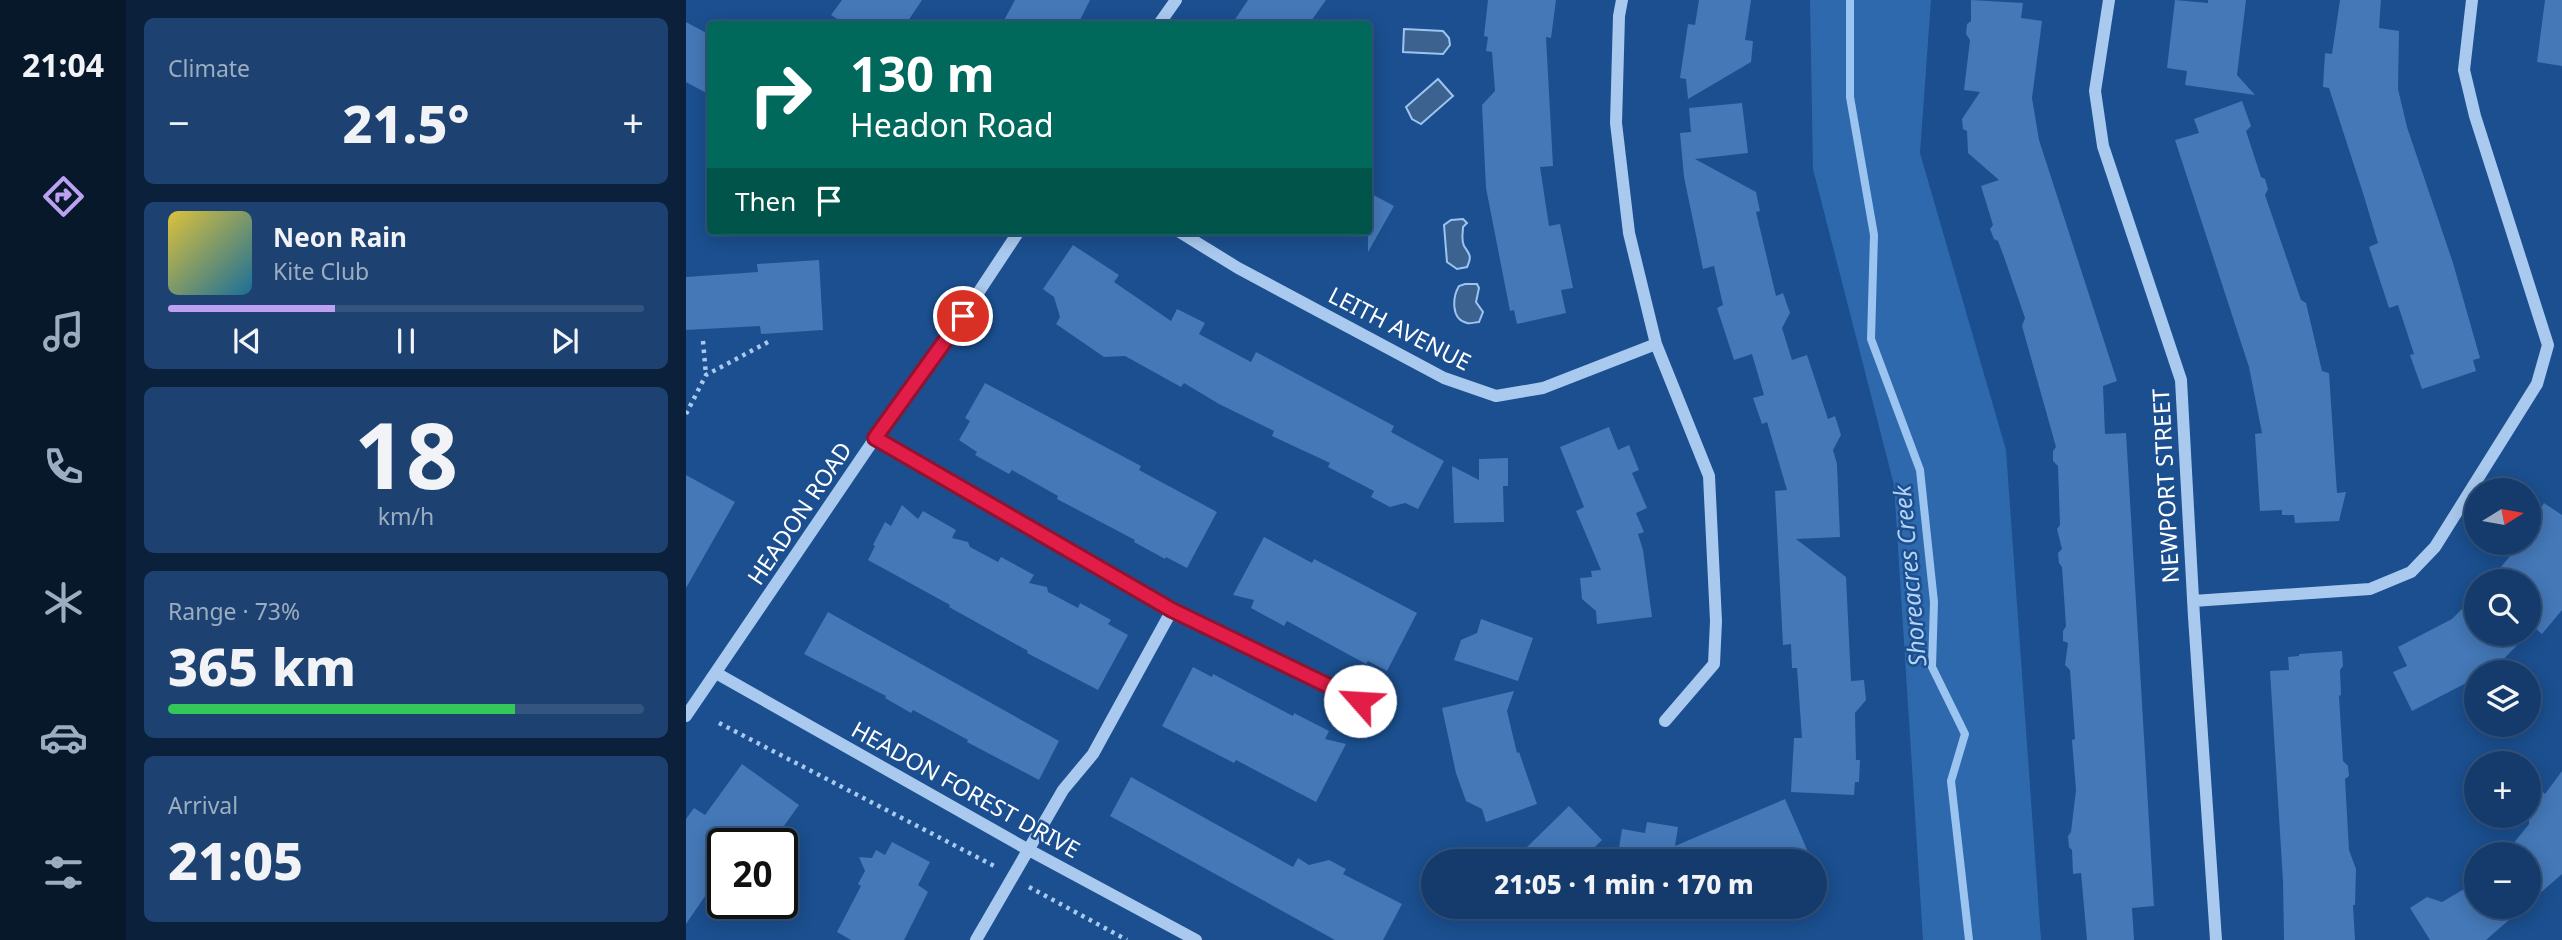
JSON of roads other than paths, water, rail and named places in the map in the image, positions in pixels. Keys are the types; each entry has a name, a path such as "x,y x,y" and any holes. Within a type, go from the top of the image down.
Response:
{"street":[{"path":"1161,21 1176,0"},
{"path":"1622,0 1619,16 1616,123 1629,233 1656,344 1709,475 1716,621 1714,664 1665,721"},
{"name":"NEWPORT STREET","path":"2109,0 2095,90 2103,146 2181,380 2216,940"},
{"path":"2193,601 2370,589 2411,572 2435,547 2538,384 2548,345 2475,116 2464,70 2472,0"},
{"name":"HEADON ROAD","path":"686,716 875,438 949,337 1016,235"},
{"name":"LEITH AVENUE","path":"1184,235 1238,268 1444,378 1496,396 1543,388 1656,344"},
{"path":"875,438 1172,610 1360,701"},
{"path":"976,940 1063,790 1093,754 1172,610"},
{"name":"HEADON FOREST DRIVE","path":"716,673 1027,849 1196,940"}],"waterway":[{"name":"Shoreacres Creek","path":"1850,0 1850,97 1874,235 1871,339 1920,470 1934,602 1932,667 1965,734 1951,781 1969,940"}]}
